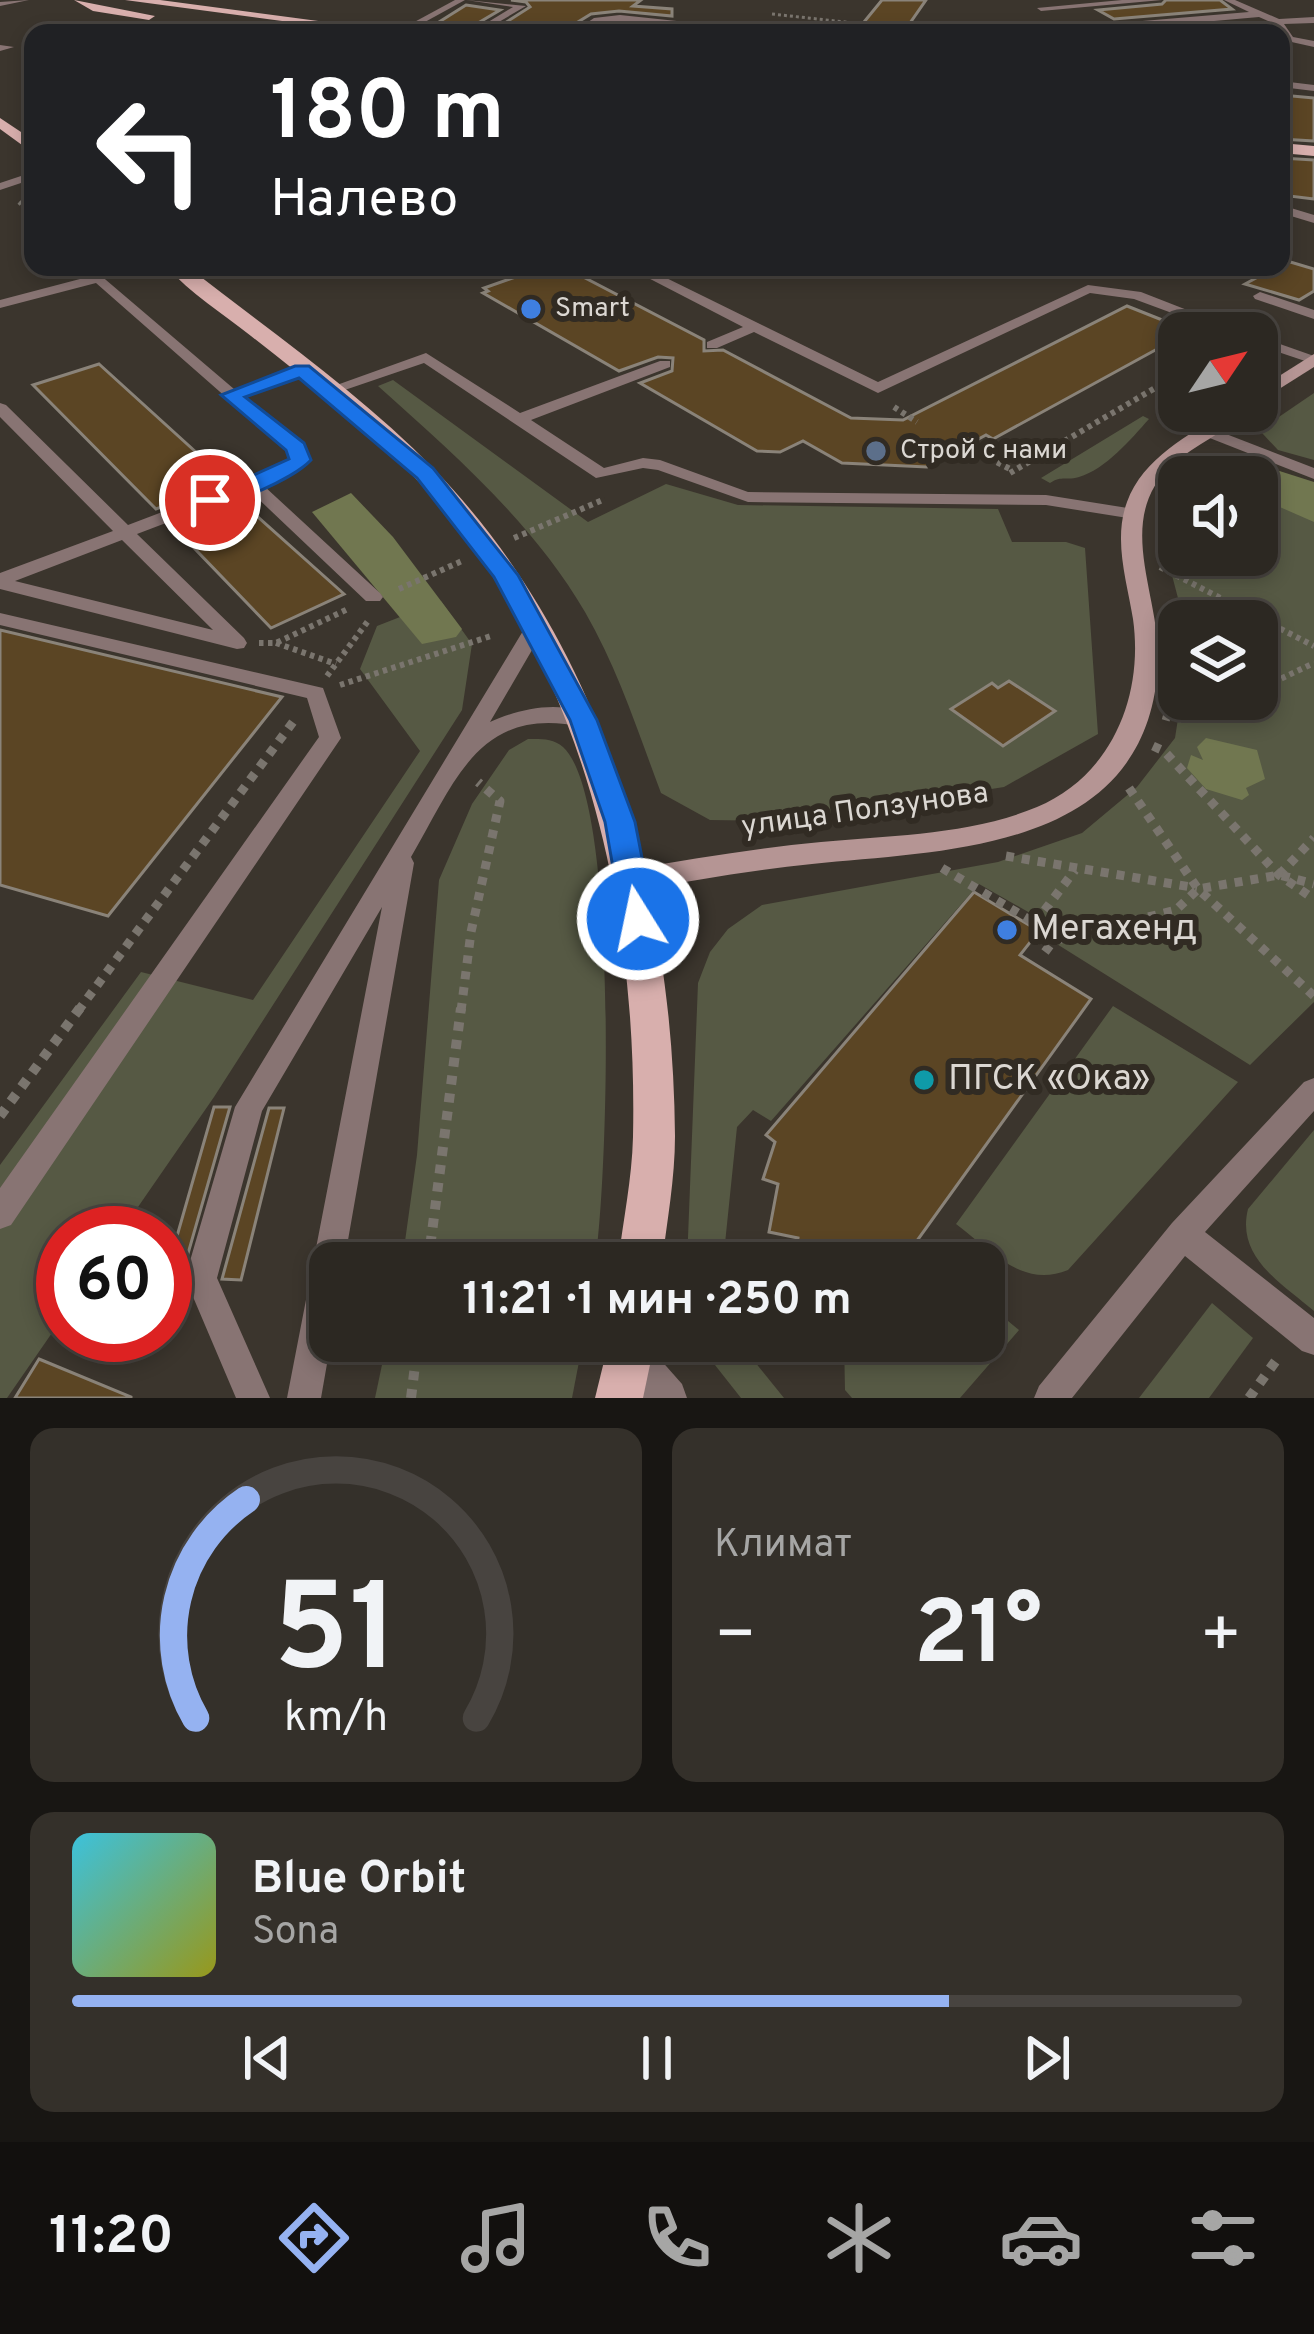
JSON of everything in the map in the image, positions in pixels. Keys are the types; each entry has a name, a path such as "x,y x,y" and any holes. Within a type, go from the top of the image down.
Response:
{"main road":[{"path":"80,0 97,8 213,24"},
{"path":"131,0 353,24"},
{"path":"169,19 191,9"},
{"path":"187,276 399,449 447,497 488,549 536,626 584,720 620,822 652,1022 654,1142 642,1242"},
{"path":"1278,383 1313,359"},
{"path":"1134,514 1138,498 1163,462 1207,432"},
{"name":"улица Ползунова","path":"631,880 754,859 989,830 1031,819 1078,796 1130,734 1138,708 1147,638 1135,562 1134,514"}],"street":[{"path":"627,1364 668,1398"}],"lane":[{"path":"0,4 25,0"},
{"path":"417,24 466,0 522,6 490,24"},
{"path":"1041,8 1159,0"},
{"path":"1228,0 1278,22 1314,20"},
{"path":"1029,2 1084,24"},
{"path":"1210,8 1229,17"},
{"path":"633,18 645,10"},
{"path":"1144,24 1260,14"},
{"path":"591,24 633,18 685,24"},
{"path":"1169,22 1173,24"},
{"path":"652,276 878,388 1088,289 1136,295 1182,312"},
{"path":"0,304 98,278 300,454 294,466 252,484 0,582"},
{"path":"1260,296 1314,316"},
{"path":"712,345 754,327"},
{"path":"1278,347 1313,359"},
{"path":"328,392 426,357 602,474 625,463 647,461 710,488 748,497 1046,500 1134,514"},
{"path":"518,418 665,364"},
{"path":"231,395 302,370"},
{"path":"0,408 237,643"},
{"path":"1210,432 1314,474"},
{"path":"252,484 373,597"},
{"path":"0,582 237,643"},
{"path":"0,619 316,693 330,738 0,1214"},
{"path":"253,1398 201,1278 249,1107 536,626"},
{"path":"455,761 493,726 556,712 584,720"},
{"path":"304,1398 405,845"},
{"path":"1052,1398 1183,1234 1314,1090"},
{"path":"1183,1234 1307,1333"}],"path":[{"path":"768,14 862,24"},
{"path":"993,483 1158,386"},
{"path":"965,446 1039,485 1046,500"},
{"path":"1135,562 1171,570 1314,646"},
{"path":"277,644 373,597"},
{"path":"316,693 494,635"},
{"path":"237,643 277,644 336,664"},
{"path":"1278,680 1314,663"},
{"path":"1138,708 1158,714"},
{"path":"1130,734 1164,751 1279,875 1309,895 1314,909"},
{"path":"431,1242 471,932 500,801 455,761"},
{"path":"1103,771 1133,790 1198,889 1314,996"},
{"path":"989,830 1007,859 1198,889 1279,875 1314,884"},
{"path":"1279,875 1314,838"},
{"path":"931,839 944,872 1045,929 1033,945"},
{"path":"1035,922 1076,868"},
{"path":"1045,952 1053,941 1176,910 1198,889"},
{"path":"1250,1398 1307,1333"},
{"path":"411,1398 415,1362"}],"green space":[{"path":"393,380 588,522 666,484 738,505 998,509 1012,542 1066,542 1085,548 1098,734 1004,787 788,821 710,820 661,793 608,656 565,580 517,519 378,386"},
{"path":"1314,393 1314,460 1278,450 1262,433 1278,432 1278,417"},
{"path":"1143,416 1149,419 1099,467 1050,483 1041,478"},
{"path":"1278,471 1314,485 1314,1002 1250,1065 1044,936 1051,925 979,884 771,1121 753,1110 737,1127 725,1242 688,1242 698,983 710,952 728,929 762,905 998,862 1082,833 1137,787 1175,738 1178,720 1278,720 1278,600 1178,600 1172,576 1278,576"},
{"path":"1278,471 1314,482 1314,522 1278,506"},
{"path":"351,493 393,537 462,629 456,637 422,644 312,512"},
{"path":"441,601 472,644 462,710 139,1206 36,1206 36,1356 7,1398 0,1398 0,1165 141,972 253,1000 420,751 360,669 377,626"},
{"path":"1206,738 1257,750 1265,779 1246,788 1249,795 1242,800 1206,789 1187,768 1191,755 1203,760 1197,747"},
{"path":"528,739 563,747 581,781 594,838 602,911 606,1077 597,1242 405,1242 417,1155 439,880 472,804 509,750"},
{"path":"1113,1006 1238,1082 1068,1270 1051,1275 1022,1271 1005,1262 1005,1242 979,1242 956,1224"},
{"path":"1314,1130 1314,1311 1264,1268 1246,1226 1248,1209"},
{"path":"1212,1303 1253,1338 1209,1398 1139,1398"},
{"path":"1005,1318 1019,1330 1005,1346"},
{"path":"383,1362 579,1362 572,1398 375,1398"},
{"path":"713,1362 755,1362 784,1398 741,1398"},
{"path":"844,1362 991,1362 960,1398 852,1398 845,1390"}],"building":[{"path":"511,0 641,0 633,6 672,9 672,16 619,11 591,14 575,24 503,24 530,7"},
{"path":"882,0 926,0 909,24 862,24"},
{"path":"1166,0 1220,0 1232,9 1114,19 1098,10 1162,4"},
{"path":"466,5 500,10 476,24 439,22"},
{"path":"1290,96 1314,98 1314,141 1290,140"},
{"path":"1290,159 1314,160 1314,199 1290,196"},
{"path":"1290,262 1314,269 1314,291 1299,300 1245,284 1260,276 1290,276"},
{"path":"518,276 581,276 704,340 704,351 723,350 851,418 903,420 1127,306 1158,318 1158,349 993,439 986,435 927,467 842,463 803,441 780,452 757,451 640,383 672,371 673,358 658,357 619,371 483,293 488,291 484,288"},
{"path":"99,364 220,474 213,476 222,485 156,509 33,385"},
{"path":"239,500 344,594 271,628 172,525"},
{"path":"0,630 282,697 108,916 0,885"},
{"path":"1009,681 1055,711 1003,746 951,709 992,683 998,688"},
{"name":"ПГСК «Ока»","path":"974,892 1039,931 1020,955 1091,999 916,1242 798,1242 798,1238 769,1232 778,1184 763,1179 775,1142 766,1135"},
{"path":"214,1107 230,1107 192,1240 192,1206 186,1206"},
{"path":"269,1108 284,1108 241,1280 222,1279"},
{"path":"37,1362 131,1397 131,1398 15,1398"}],"place":[{"name":"Smart","path":"531,309"},
{"name":"Строй с нами","path":"876,451"},
{"name":"Мегахенд","path":"1007,930"},
{"name":"ПГСК «Ока»","path":"924,1080"}],"route":[{"path":"210,500 284,472 300,460 296,448 231,395 302,370 425,473 506,575 584,720 620,822 638,919"}]}
